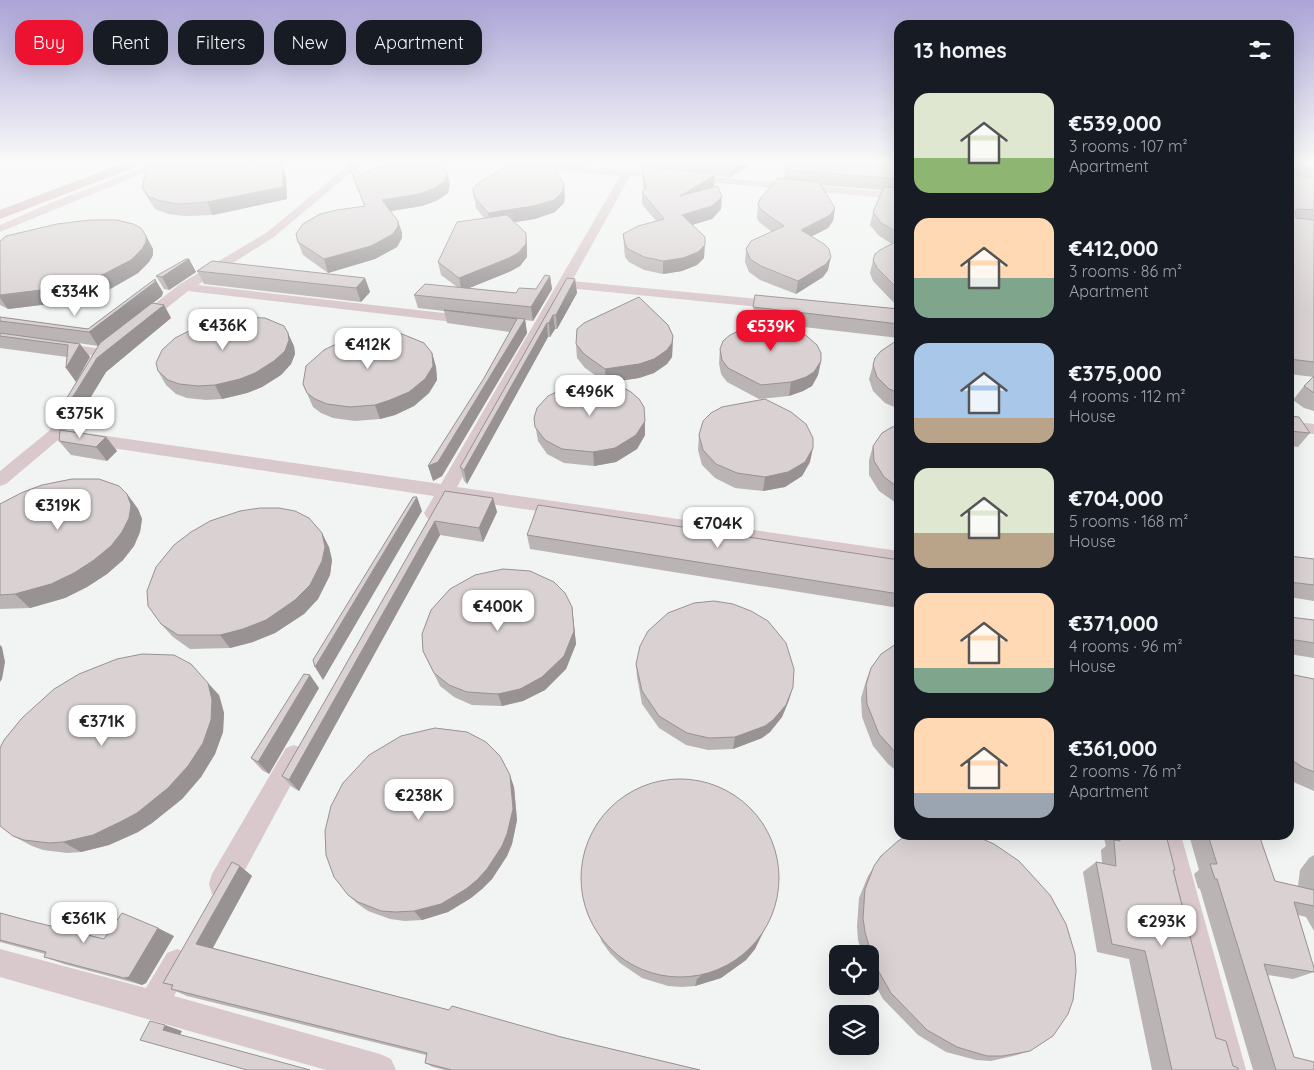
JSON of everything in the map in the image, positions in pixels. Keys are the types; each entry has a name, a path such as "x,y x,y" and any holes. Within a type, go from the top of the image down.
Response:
{"lane":[{"path":"0,229 37,213"},
{"path":"132,329 185,287 270,235 297,213"},
{"path":"421,533 533,327 611,213"},
{"path":"564,284 790,306"},
{"path":"185,287 479,321"},
{"path":"46,346 105,350 92,369"},
{"path":"0,480 55,434 83,385"},
{"path":"1294,427 1314,429"},
{"path":"55,434 894,557"},
{"path":"212,902 304,739"},
{"path":"1169,840 1230,1070"},
{"path":"153,1005 188,944"},
{"path":"0,963 380,1070"}],"building":[{"path":"392,213 398,221 398,226 393,234 371,246 324,259 298,242 296,234 303,224 320,214"},
{"path":"659,213 689,213 682,215 705,237 705,245 698,252 683,258 663,261 644,257 628,249 623,234 638,226 664,219"},
{"path":"765,213 831,213 801,230 824,244 829,249 831,257 826,264 798,281 761,266 750,259 746,249 751,241 784,226"},
{"path":"874,213 894,213 894,230 881,223"},
{"path":"1294,213 1296,218 1314,220 1314,362 1294,360"},
{"path":"507,215 526,233 526,244 518,253 459,278 438,262 457,222"},
{"path":"90,220 117,220 133,224 141,228 146,236 146,242 131,260 104,274 65,287 0,295 0,241 6,236 57,224"},
{"path":"894,243 894,285 877,268 873,260 875,254"},
{"path":"189,259 162,277 156,276"},
{"path":"212,261 365,278 356,288 197,271"},
{"path":"545,275 550,276 531,307 414,295 425,284 516,293 519,288 536,289"},
{"path":"567,278 575,279 556,315 553,315 549,323 547,323 464,470 460,467"},
{"path":"155,279 155,282 89,332 0,321 0,317 88,329"},
{"path":"755,295 894,309 894,323 753,307"},
{"path":"639,297 668,325 673,336 672,343 667,350 654,359 639,364 605,369 584,354 576,344 577,329 584,323"},
{"path":"152,303 164,305 97,358 62,414 62,406 100,343"},
{"path":"444,310 525,319 438,462 428,466 484,378 517,319"},
{"path":"779,312 817,345 821,353 821,361 814,372 791,382 761,385 728,368 722,360 720,349 723,341 730,335"},
{"path":"231,317 265,318 284,326 289,340 285,351 274,361 255,373 215,385 179,384 168,380 158,371 156,363 162,350 175,338 201,325"},
{"path":"0,333 80,344 66,368 68,345 0,336"},
{"path":"373,333 402,334 424,343 432,353 433,366 425,379 409,392 375,405 350,407 327,404 307,393 303,384 306,366 324,350 344,340"},
{"path":"894,342 894,391 889,389 877,377 873,365 875,358 881,351"},
{"path":"1314,376 1314,393 1304,386"},
{"path":"608,379 631,392 644,407 645,421 636,435 615,448 593,452 562,449 545,440 535,427 534,418 537,408 548,396 571,385"},
{"path":"765,399 791,412 806,424 813,438 813,448 805,462 788,472 765,477 737,473 716,464 703,450 699,435 703,421 711,413 722,407"},
{"path":"1294,416 1299,417 1310,433 1294,431"},
{"path":"894,427 894,484 884,477 874,461 873,446 882,433"},
{"path":"60,430 106,437 96,447 59,441"},
{"path":"72,479 99,479 119,486 127,494 131,505 129,518 122,532 111,546 74,573 51,584 15,594 0,595 0,504 42,485"},
{"path":"445,491 493,498 479,528 435,521 289,780 282,776"},
{"path":"413,497 417,497 315,667 313,660"},
{"path":"538,505 894,559 894,593 527,535"},
{"path":"279,508 295,511 309,518 322,533 325,547 322,561 310,585 295,600 266,620 243,629 220,635 178,635 161,624 148,606 147,591 156,567 174,545 210,521 240,511"},
{"path":"1294,557 1314,559 1314,585 1294,583"},
{"path":"503,569 530,571 554,582 565,593 572,607 574,631 564,656 542,677 520,689 498,694 467,692 449,685 434,673 423,651 422,634 431,610 450,589 475,575"},
{"path":"714,601 733,604 751,611 768,621 786,643 794,669 793,687 786,705 773,720 765,726 735,737 709,738 687,733 659,716 642,691 636,664 640,646 648,631 668,613 694,603"},
{"path":"1294,618 1314,620 1314,643 1294,640"},
{"path":"894,645 894,750 879,734 867,704 866,685 871,668 881,654"},
{"path":"142,654 174,655 191,664 208,683 212,700 211,720 203,743 188,766 168,788 137,813 93,835 63,842 49,843 24,840 13,836 0,826 0,748 4,740 22,718 54,689 79,674 117,659"},
{"path":"304,674 310,675 258,762 251,758"},
{"path":"1294,675 1314,679 1314,772 1294,761"},
{"path":"435,728 467,732 486,742 500,756 510,775 513,809 507,834 502,846 487,869 466,889 441,904 414,911 381,911 358,902 348,895 334,877 326,855 325,831 331,806 343,783 369,755 401,736"},
{"path":"670,779 690,779 709,783 727,791 743,801 757,815 775,849 779,878 775,907 767,925 757,941 743,955 709,973 690,977 670,977 651,973 633,965 617,955 603,941 585,907 581,888 581,868 585,849 593,831 603,815 617,801 651,783"},
{"path":"900,840 985,840 1019,861 1050,895 1066,924 1075,954 1076,971 1073,1000 1068,1014 1053,1036 1030,1051 1003,1056 987,1056 957,1047 927,1030 891,993 879,972 879,945 869,945 863,918 865,889 874,866 881,856"},
{"path":"1114,840 1167,840 1175,870 1173,870 1216,1038 1226,1041 1233,1066 1238,1068 1238,1070 1172,1070 1145,951 1112,944 1096,862 1116,866"},
{"path":"1210,840 1261,840 1275,881 1314,890 1314,906 1294,902 1314,972 1264,964 1294,1057 1314,1062 1314,1070 1276,1070 1217,879 1215,879 1210,864 1217,864"},
{"path":"232,862 240,866 196,944 449,1010 452,1006 561,1037 700,1070 452,1070 425,1063 427,1053 171,989 173,985 163,983"},
{"path":"0,913 104,939 122,913 158,928 129,977 124,978 44,957 46,952 0,940"},
{"path":"150,1021 165,1025 163,1030 310,1070 247,1070 140,1040"}]}
